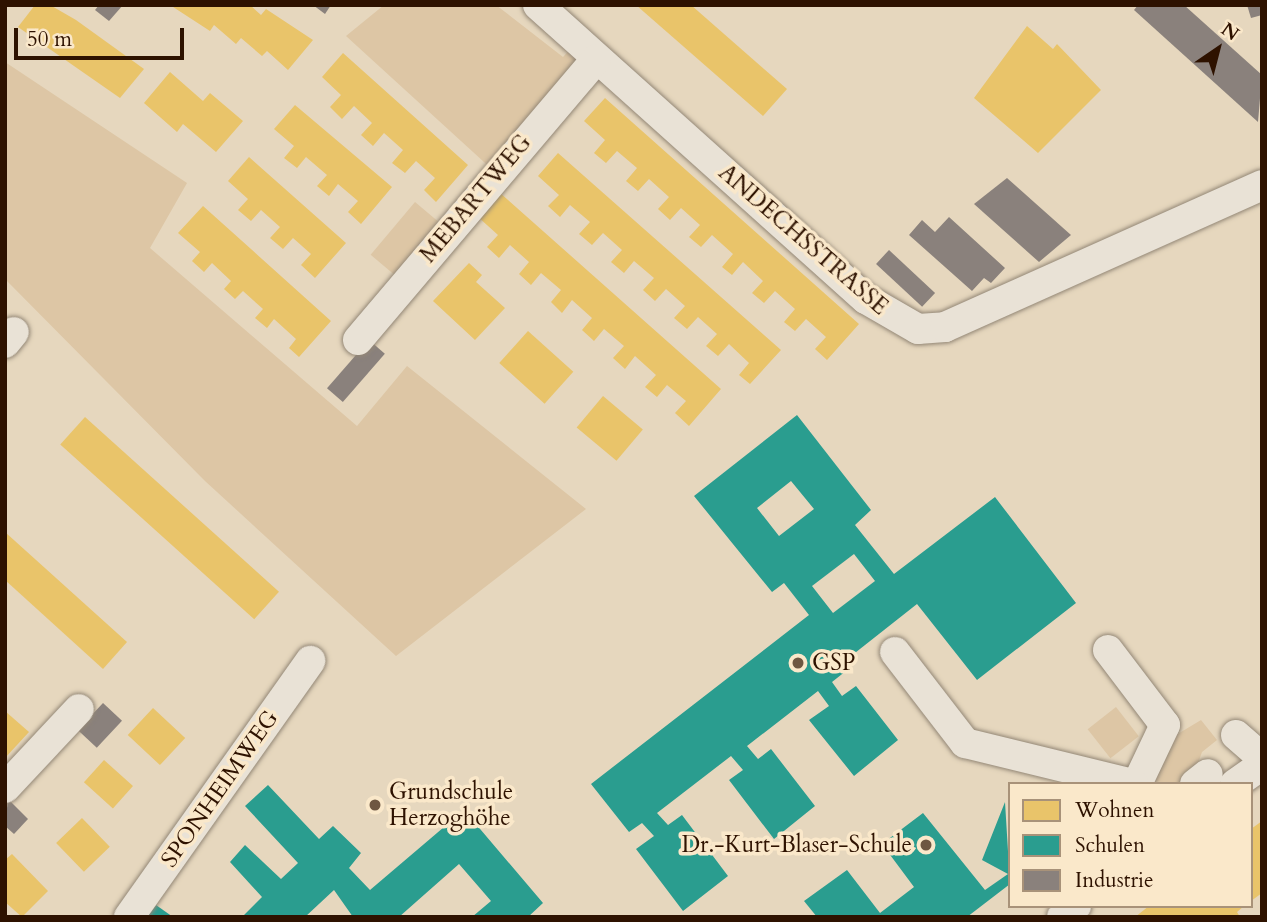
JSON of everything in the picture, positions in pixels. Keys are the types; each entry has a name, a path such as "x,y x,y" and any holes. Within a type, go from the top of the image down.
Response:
{"street":[{"name":"ANDECHSSTRASSE","path":"538,5 866,299 898,321 928,331 1262,185"},
{"name":"MEBARTWEG","path":"358,340 596,59"},
{"path":"1108,650 1165,725 1136,782"},
{"path":"895,652 965,743 1127,782"},
{"name":"SPONHEIMWEG","path":"129,917 310,661"},
{"path":"5,788 79,709"},
{"path":"1236,735 1262,758"},
{"path":"1213,780 1262,765"}],"shaded area":[{"path":"384,5 496,5 563,57 577,42 596,59 496,173 346,36"},
{"path":"5,62 187,183 150,248 357,426 407,366 586,509 396,656 205,481 5,279"},
{"path":"415,202 449,231 405,284 371,255"},
{"path":"1116,707 1139,736 1110,758 1088,729"},
{"path":"1201,720 1217,740 1202,752 1195,772 1184,782 1151,781 1166,741"}],"building: Wohnen":[{"path":"35,5 50,5 76,20 144,69 120,98 18,27"},
{"path":"170,5 250,5 261,15 266,9 313,40 288,70 267,51 262,56 241,38 236,44 214,25 210,31"},
{"path":"636,5 691,5 787,89 763,116"},
{"path":"1027,26 1053,49 1057,44 1101,90 1038,153 974,98"},
{"path":"343,53 468,165 436,202 424,190 435,178 416,161 405,173 392,163 403,150 384,133 373,146 361,135 372,123 354,106 342,119 330,107 341,95 322,77"},
{"path":"170,72 203,101 210,93 243,121 216,152 183,124 177,132 144,103"},
{"path":"605,98 859,324 827,360 815,349 826,337 806,319 795,331 784,322 795,309 775,291 764,303 752,293 763,281 743,262 732,275 722,267 733,254 712,235 701,247 689,237 700,225 681,208 670,220 658,209 669,197 649,179 638,191 626,181 637,168 617,151 606,163 594,153 605,140 584,121"},
{"path":"295,105 392,187 361,224 348,212 358,201 338,184 329,196 317,186 327,175 306,157 297,168 284,158 294,146 274,129"},
{"path":"558,153 781,350 750,384 739,375 749,363 729,344 718,356 706,346 717,334 698,317 687,329 674,318 685,306 666,289 655,301 643,290 654,278 634,261 624,273 611,262 622,250 603,233 592,245 579,234 590,222 570,205 560,217 548,206 559,195 538,176"},
{"path":"249,157 346,243 315,278 301,265 311,254 293,238 283,249 270,238 280,227 261,210 251,221 238,210 248,199 228,181"},
{"path":"499,192 721,389 689,426 675,413 686,401 667,385 657,397 645,387 656,375 635,356 625,369 613,358 624,346 604,329 594,341 582,330 592,318 572,300 562,313 551,302 561,290 541,273 531,285 519,274 529,262 510,245 499,258 487,247 498,235 477,216"},
{"path":"203,206 331,321 299,357 289,348 296,339 274,319 267,328 255,318 263,309 243,291 235,299 224,289 231,281 212,263 204,272 192,261 200,252 178,233"},
{"path":"469,263 482,275 476,282 505,308 475,340 433,301"},
{"path":"528,331 573,372 545,404 499,363"},
{"path":"603,396 643,429 616,461 577,427"},
{"path":"85,417 279,592 254,619 60,444"},
{"path":"5,532 127,642 103,669 5,580"},
{"path":"153,708 185,738 160,765 128,735"},
{"path":"5,711 29,732 5,758"},
{"path":"104,760 133,786 113,808 84,782"},
{"path":"82,818 110,847 84,872 56,843"},
{"path":"1262,821 1262,893 1253,900 1253,828"},
{"path":"12,854 48,891 22,917 5,902 5,860"},
{"path":"1146,908 1242,908 1237,912 1240,917 1135,917"}],"building: Schulen":[{"name":"GSP","path":"797,415 871,510 855,525 894,574 995,497 1076,603 977,680 917,604 846,660 851,667 832,682 842,696 856,686 898,740 854,776 809,720 829,706 818,691 747,746 758,759 771,749 815,806 774,839 729,780 743,770 731,756 657,813 668,825 682,815 728,876 683,911 636,849 654,836 642,823 629,832 591,784 809,615 784,583 772,592 694,496","holes":["791,481 814,509 779,536 757,508","854,554 875,581 833,613 812,586"]},
{"path":"268,785 319,839 333,826 361,853 349,868 370,890 464,810 543,903 528,917 472,917 491,901 459,864 399,917 353,917 334,890 305,917 242,917 262,897 230,862 245,845 281,879 298,863 245,806"},
{"path":"1005,802 1008,874 982,860"},
{"path":"923,813 985,890 1008,874 1008,886 967,917 817,917 804,901 847,870 880,913 914,887 882,844"},
{"path":"156,905 173,917 147,917"}],"building: Industrie":[{"path":"99,5 123,5 109,21 95,10"},
{"path":"313,5 331,5 325,14"},
{"path":"1138,5 1184,5 1262,75 1258,122 1134,10"},
{"path":"1247,5 1262,5 1262,15 1251,18"},
{"path":"1007,178 1071,235 1039,262 974,204"},
{"path":"949,217 1005,268 991,283 984,278 972,291 909,235 922,220 935,232"},
{"path":"889,250 935,293 922,307 876,264"},
{"path":"369,340 385,354 343,402 327,388"},
{"path":"103,703 122,721 97,748 78,730"},
{"path":"8,799 28,819 14,834 5,826"}],"place":[{"name":"GSP","path":"798,663"},
{"name":"Grundschule Herzoghöhe","path":"375,805"},
{"name":"Dr.-Kurt-Blaser-Schule","path":"926,845"}]}
